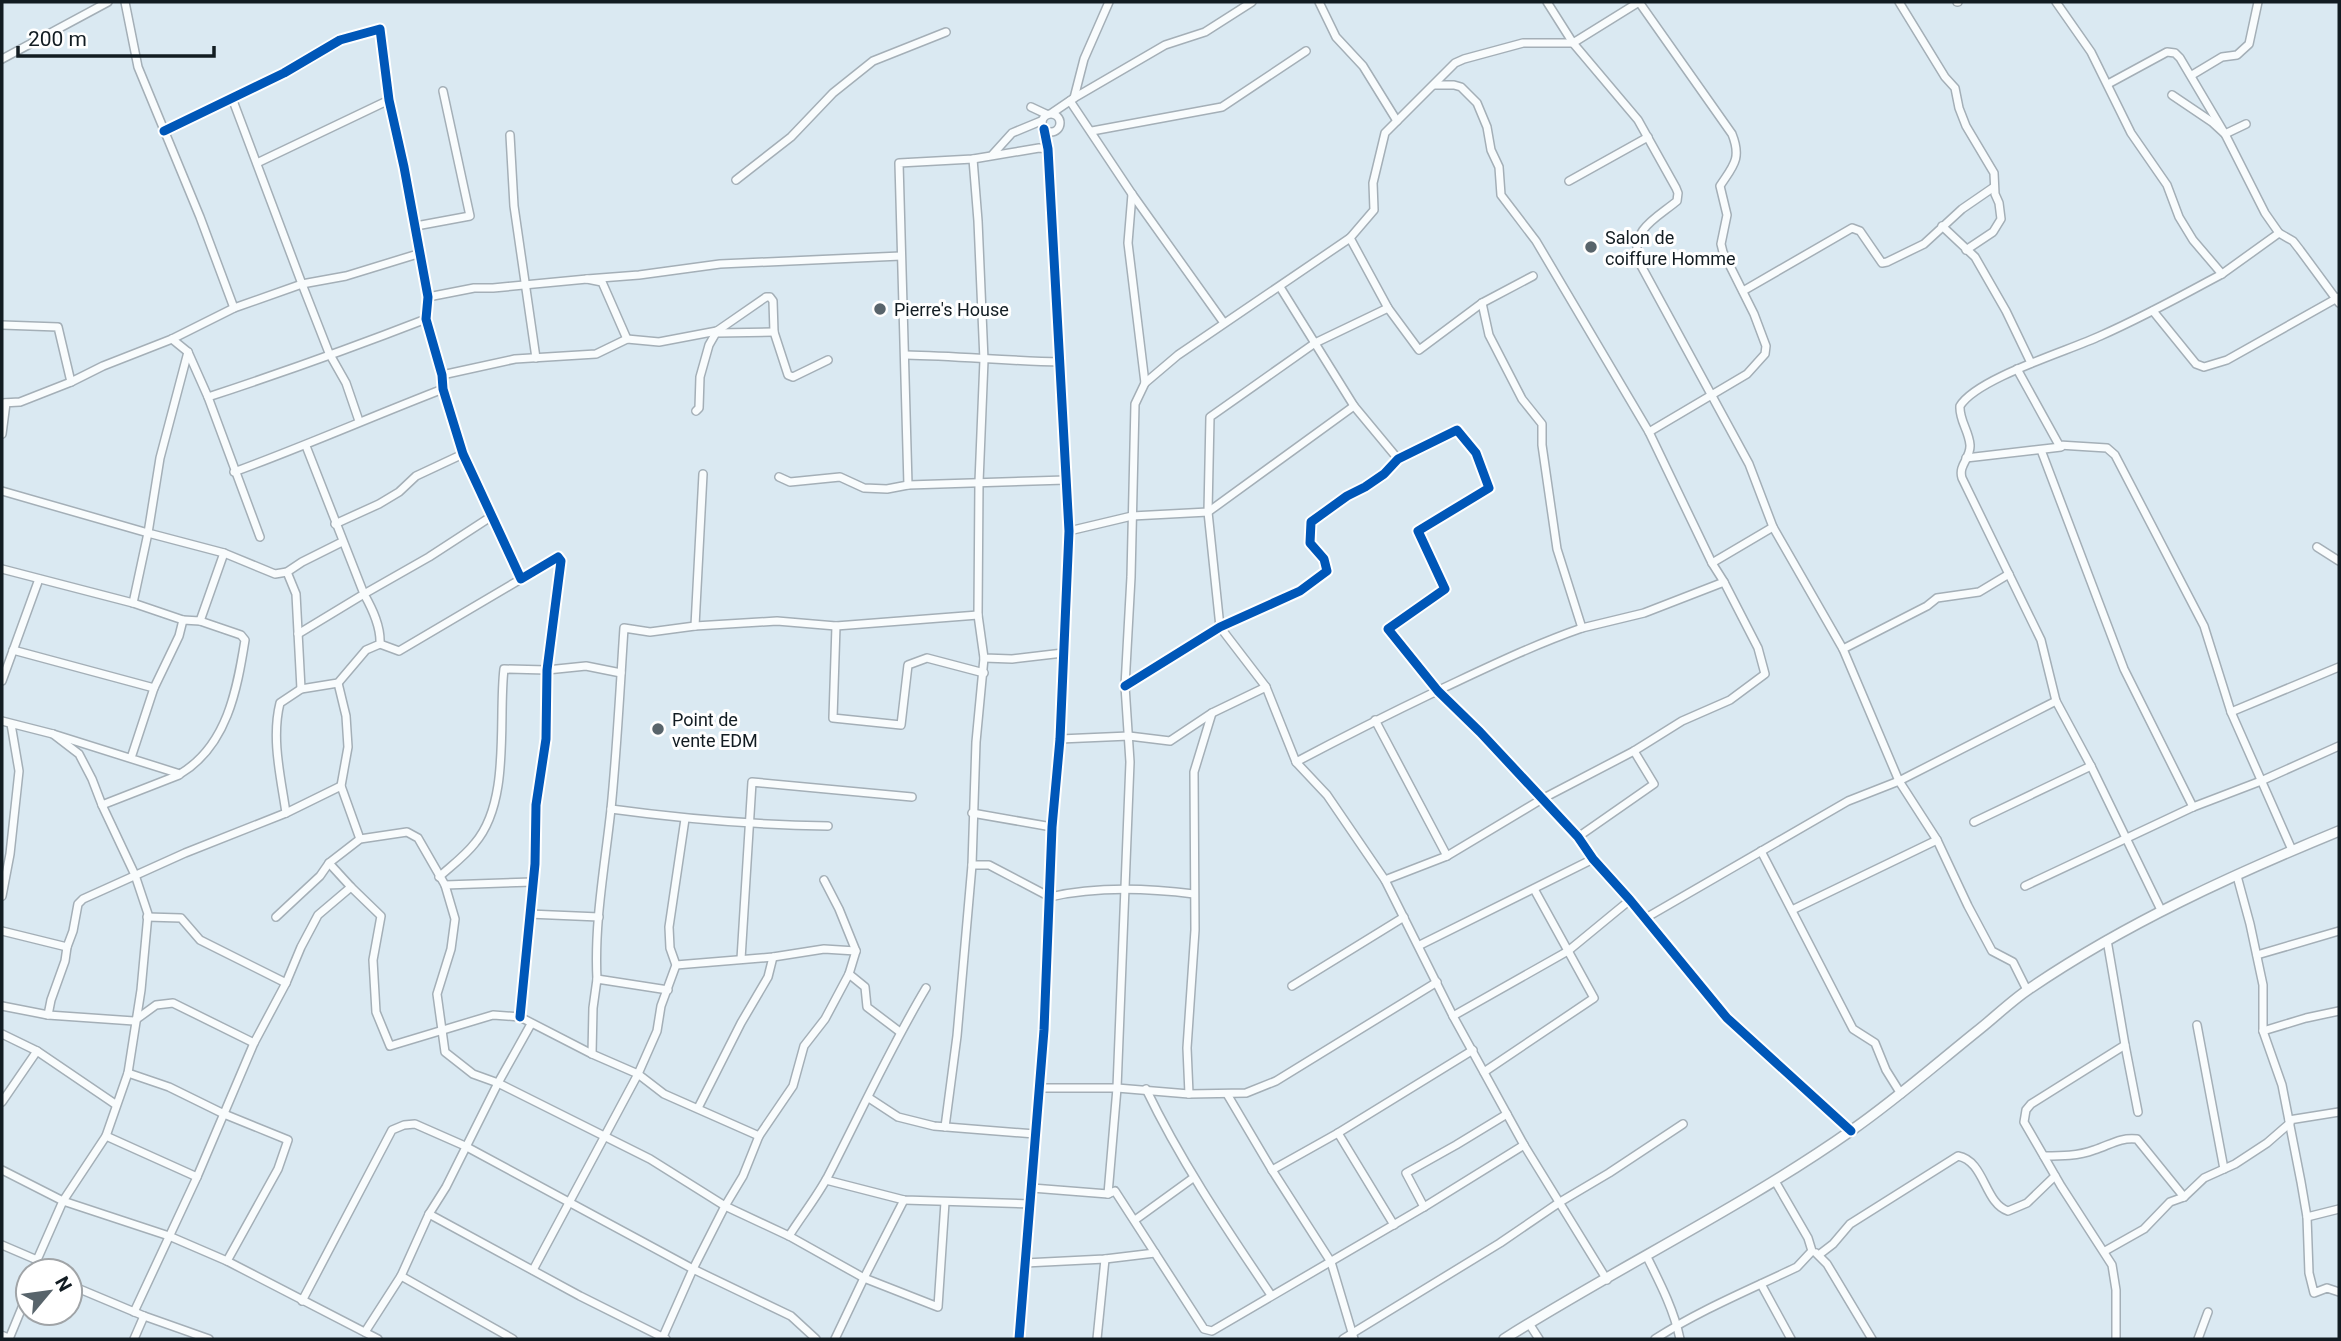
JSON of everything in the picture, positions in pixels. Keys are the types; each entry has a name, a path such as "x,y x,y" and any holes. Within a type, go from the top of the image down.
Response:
{"main road":[{"path":"2,1337 8,1339"}],"street":[{"path":"125,2 138,67 234,308"},
{"path":"1070,101 1084,59 1109,2"},
{"path":"992,155 1012,133 1049,119 1070,101 1165,45 1205,32 1252,2"},
{"path":"1319,2 1336,37 1363,66 1397,121"},
{"path":"1547,2 1573,43 1638,120 1676,188 1677,201 1638,236 1638,260 1749,464 1773,527 1843,649 1899,781 1937,840 1992,951 2013,962 2027,990"},
{"path":"1108,1194 1117,1088 1130,762 1125,685 1135,404 1145,383 1178,355 1350,238 1374,210 1373,183 1385,134 1455,63 1523,43 1573,43 1639,2 1737,145 1735,163 1720,186 1727,215 1721,244 1766,346 1765,354 1747,374 1649,432"},
{"path":"1899,2 1945,77 1955,88 1966,126 1994,173 1994,187 2001,219 1993,232 1966,250"},
{"path":"2056,2 2083,40 2131,132 2167,185 2179,216 2193,240 2222,274"},
{"path":"2192,75 2222,57 2237,55 2249,44 2258,2"},
{"path":"2,59 102,3"},
{"path":"164,131 284,73 340,40 380,29 389,100 428,297 426,319 442,375 443,389 463,454 521,579"},
{"path":"736,180 791,137 833,93 873,61 946,32"},
{"path":"1092,131 1222,107 1306,51"},
{"path":"2108,84 2168,52 2175,53 2192,75 2225,134 2255,197 2279,233 2297,246 2338,299 2227,360 2204,367 2196,364 2153,311"},
{"path":"1385,880 1447,856 1542,799 1634,751 1682,721 1730,700 1765,674 1758,648 1712,563 1649,432 1542,251 1501,195 1499,167 1477,103 1461,87 1433,85"},
{"path":"416,226 470,216 443,91"},
{"path":"2172,95 2225,134"},
{"path":"232,98 302,285 330,353 346,383 359,421"},
{"path":"257,163 389,100"},
{"path":"1070,101 1224,323"},
{"path":"1031,107 1059,127 1048,149"},
{"path":"1049,119 1049,132 1055,131"},
{"path":"1019,1339 1040,1088 1069,531 1048,149 1049,119"},
{"path":"2225,134 2246,124"},
{"path":"510,135 514,206 536,358"},
{"path":"1569,181 1648,137"},
{"path":"908,485 899,163 973,159 1039,148 1048,149"},
{"path":"946,1127 972,865 976,742 984,673 978,615 979,482 984,360 973,159"},
{"path":"1743,291 1852,228 1860,231 1882,263 1924,244 1942,226 1994,187"},
{"path":"1132,194 1128,243 1145,383"},
{"path":"1942,226 1975,257 2006,311 2031,363"},
{"path":"2161,910 2056,701 2041,640 1962,478 1960,468 1970,443 1959,414 1960,406 1979,388 2031,363 2097,338 2222,274 2279,233"},
{"path":"1350,238 1388,308 1419,350 1482,303 1533,276"},
{"path":"2,433 4,402 20,401 71,382 103,366 172,339 234,308 302,285 346,276 421,253"},
{"path":"428,297 474,288 639,275 720,264 901,256"},
{"path":"587,279 602,282 627,339"},
{"path":"1280,287 1353,406 1398,459"},
{"path":"696,411 699,408 700,377 709,345 717,332 761,299 770,297 774,301 774,332 788,375 793,377 828,360"},
{"path":"1482,303 1489,335 1522,399 1542,424 1542,445 1557,550 1582,628"},
{"path":"1388,308 1315,343 1210,417 1208,512 1220,627 1266,687 1296,762 1327,795 1385,880 1420,945 1453,1016 1524,1145 1607,1280"},
{"path":"208,397 287,372 330,353 426,319"},
{"path":"2,325 58,327 71,382"},
{"path":"442,375 492,363 596,354 627,339 659,342 717,332 774,332"},
{"path":"172,339 188,352 208,397 260,537"},
{"path":"133,603 160,458 188,352"},
{"path":"905,355 1061,362"},
{"path":"2017,369 2056,442 2062,447"},
{"path":"234,471 306,446 359,421 443,389"},
{"path":"1069,531 1132,516 1208,512 1353,406"},
{"path":"1125,685 1220,627 1300,591 1327,571 1324,559 1310,543 1311,522 1384,474 1398,459 1457,430 1476,453 1489,488 1418,531 1445,589 1388,628 1438,691 1578,837 1593,859 1727,1018 1851,1131"},
{"path":"306,446 378,627 380,644"},
{"path":"1966,458 2062,447 2107,449 2115,455 2204,626 2231,712 2292,850"},
{"path":"2041,450 2124,669 2193,807"},
{"path":"335,524 379,504 399,492 416,476 463,454"},
{"path":"695,626 703,474"},
{"path":"779,477 790,482 841,477 864,488 887,489 908,485 1066,480"},
{"path":"2,492 224,554 275,574 287,572 342,542"},
{"path":"298,634 429,557 492,516"},
{"path":"1712,563 1773,527"},
{"path":"2317,547 2339,561"},
{"path":"201,621 224,554"},
{"path":"286,813 277,747 277,715 280,703 300,689 338,683 366,650 380,644 399,651 422,639 558,557 561,561 547,670 546,740 536,805 533,882 520,1017"},
{"path":"2,569 133,603 183,620 201,621 241,635 245,640 237,691 228,716 204,756 180,774 102,805"},
{"path":"287,572 296,594 300,689"},
{"path":"1843,649 1927,606 1937,598 1979,592 2009,574"},
{"path":"2,681 39,579"},
{"path":"1296,762 1375,720 1548,640 1582,628 1644,613 1724,582"},
{"path":"592,1054 599,917 611,809 624,628 650,632 776,621 836,626 978,615"},
{"path":"131,758 154,688 179,636 183,620"},
{"path":"836,626 833,718 901,725 908,665 927,658 984,673"},
{"path":"13,650 154,688"},
{"path":"984,658 1012,659 1063,653"},
{"path":"439,877 477,842 494,808 502,743 501,695 504,668 547,670 586,666 621,673"},
{"path":"2231,712 2339,667"},
{"path":"338,683 346,716 348,747 341,786 360,839"},
{"path":"1060,739 1129,736 1170,741 1212,713 1266,687"},
{"path":"1644,919 1848,801 1899,781 2056,701"},
{"path":"1189,1094 1187,1048 1195,930 1194,772 1212,713"},
{"path":"1375,720 1447,856"},
{"path":"2,721 180,774"},
{"path":"2,896 10,854 19,771 11,724"},
{"path":"38,1257 63,1201 106,1136 128,1073 134,1021 141,990 148,917 135,874 92,779 79,754 53,734"},
{"path":"2025,886 2193,807 2339,746"},
{"path":"1578,837 1654,784 1634,751"},
{"path":"1974,822 2091,766"},
{"path":"741,959 752,782 912,797"},
{"path":"48,1015 65,961 66,947 73,931 78,904 83,899 135,874 286,813 341,786"},
{"path":"611,809 749,825 828,826"},
{"path":"972,813 1052,827"},
{"path":"533,1270 606,1136 657,1031 661,1006 676,965 670,948 669,927 685,819"},
{"path":"1504,1339 1775,1181 1851,1131 1901,1094 2027,990 2107,940 2161,910 2339,831"},
{"path":"276,917 320,876 329,863 360,839 407,832 418,838 445,885 454,919 451,949 437,994 445,1052 473,1074 498,1083 606,1136 650,1159 725,1206 789,1236 864,1278 938,1307 945,1202"},
{"path":"1792,910 1937,840"},
{"path":"1761,851 1853,1029 1875,1043 1886,1070 1901,1094"},
{"path":"1420,945 1593,859"},
{"path":"329,863 381,916 373,960 376,1012 390,1046 493,1015 520,1017 638,1074 664,1094 759,1136"},
{"path":"972,865 989,865 1050,897 1070,892 1125,888 1194,894"},
{"path":"2237,876 2263,985 2263,1031 2281,1085 2307,1217 2312,1290 2314,1293 2328,1287 2339,1292"},
{"path":"429,1214 664,1339 693,1269 743,1176 759,1136 793,1086 804,1046 825,1019 849,974 856,951 824,880"},
{"path":"445,885 533,882"},
{"path":"135,1312 254,1043 286,983 301,947 318,915 351,887"},
{"path":"1484,1072 1594,998 1534,889"},
{"path":"1453,1016 1568,951 1630,900"},
{"path":"529,914 599,917"},
{"path":"148,917 181,918 200,940 286,983"},
{"path":"1292,986 1404,917"},
{"path":"2,931 66,947"},
{"path":"2257,955 2339,931"},
{"path":"2107,940 2138,1112"},
{"path":"676,965 773,957 824,949 856,951"},
{"path":"698,1108 741,1023 768,977 773,957"},
{"path":"849,974 865,987 867,1007 900,1032"},
{"path":"597,979 668,990"},
{"path":"1040,1088 1146,1089 1189,1094 1246,1093 1270,1084 1437,982"},
{"path":"789,1236 826,1180 861,1108 869,1098 879,1072 926,988"},
{"path":"2,1006 48,1015 134,1021 156,1005 173,1003 254,1043"},
{"path":"2263,1031 2339,1011"},
{"path":"365,1332 401,1276 429,1214 446,1187 465,1146 531,1024"},
{"path":"2197,1025 2224,1169"},
{"path":"2,1034 37,1052 115,1104"},
{"path":"2116,1339 2115,1273 2105,1251 2055,1176 2024,1122 2026,1110 2031,1104 2125,1045"},
{"path":"1272,1170 1473,1050"},
{"path":"2,1102 37,1052"},
{"path":"128,1073 169,1087 224,1114 288,1140 278,1169 227,1261"},
{"path":"1146,1089 1168,1136 1193,1178 1271,1295"},
{"path":"1227,1094 1331,1262 1354,1336"},
{"path":"869,1098 898,1117 946,1127 1035,1134"},
{"path":"2105,1251 2144,1228 2170,1202 2184,1197 2204,1178 2267,1143 2289,1122 2339,1112"},
{"path":"1424,1208 1406,1173 1507,1114"},
{"path":"302,1301 392,1130 415,1124 465,1146 693,1269 791,1316 816,1339"},
{"path":"1343,1339 1354,1336 1683,1124"},
{"path":"1338,1133 1394,1225"},
{"path":"106,1136 197,1177"},
{"path":"2043,1156 2075,1155 2123,1138 2137,1139 2184,1197"},
{"path":"1032,1188 1108,1194 1115,1191 1204,1329 1209,1331 1424,1208 1524,1145"},
{"path":"1655,1339 1677,1325 1797,1267 1833,1244 1850,1224 1955,1157 1960,1155 1969,1160 1998,1204 2008,1211 2027,1203 2055,1176"},
{"path":"2,1170 63,1201 169,1237 227,1261 378,1339"},
{"path":"1135,1220 1193,1178"},
{"path":"826,1180 904,1200 1031,1204"},
{"path":"1775,1181 1816,1253 1872,1339"},
{"path":"835,1339 904,1200"},
{"path":"2307,1217 2339,1209"},
{"path":"2,1245 30,1257"},
{"path":"1026,1263 1105,1259 1155,1253"},
{"path":"1647,1257 1677,1325 1680,1339"},
{"path":"1097,1339 1105,1259"},
{"path":"401,1276 513,1339"},
{"path":"1761,1284 1791,1339"},
{"path":"84,1291 209,1339"},
{"path":"2197,1339 2208,1312"},
{"path":"134,1339 144,1316"},
{"path":"1530,1325 1539,1339"}],"cycle path":[{"path":"164,131 284,73 340,40 380,29 389,100 428,297 426,319 442,375 443,389 463,454 521,579 558,557 561,561 547,670 546,739 536,805 535,864 520,1017"},
{"path":"1019,1339 1044,1030 1052,827 1060,739 1069,531 1048,149 1044,129"},
{"path":"1125,686 1220,627 1300,591 1327,571 1324,559 1310,543 1311,522 1384,474 1398,459 1457,430 1476,453 1489,488 1418,531 1445,589 1388,629 1438,691 1578,837 1593,859 1727,1018 1851,1131"}],"place":[{"name":"Salon de coiffure Homme","path":"1591,247"},
{"name":"Pierre's House","path":"880,309"},
{"name":"Point de vente EDM","path":"658,729"}]}
